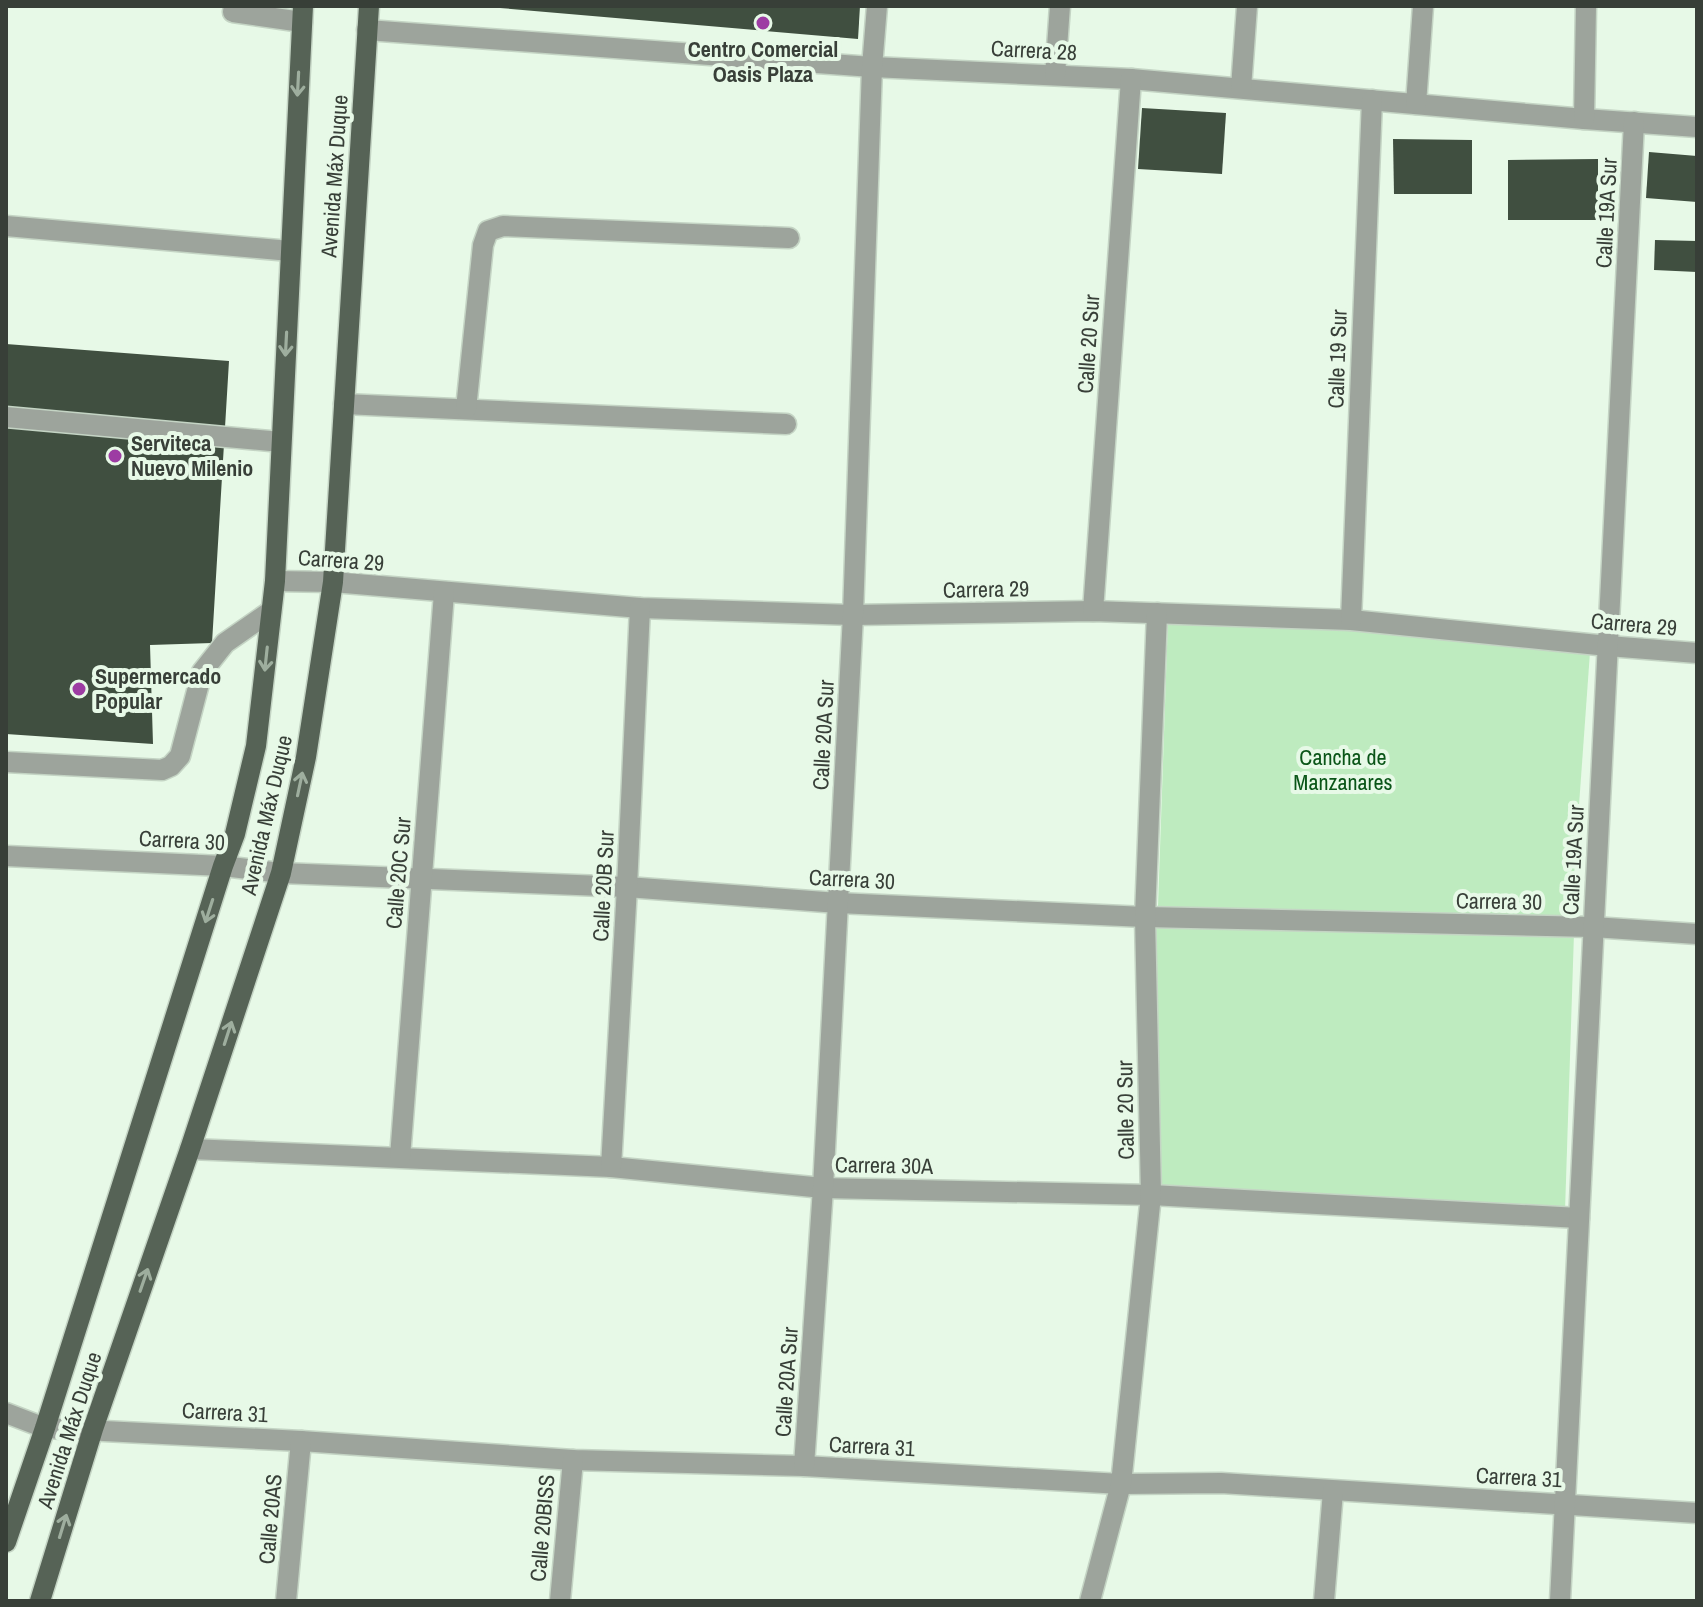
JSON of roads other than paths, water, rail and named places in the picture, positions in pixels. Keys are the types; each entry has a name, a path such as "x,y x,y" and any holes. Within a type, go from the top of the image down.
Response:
{"main road":[{"name":"Avenida Máx Duque","path":"40,1601 93,1429 281,873 306,757 333,582 369,6"},
{"name":"Avenida Máx Duque","path":"6,1542 235,834 256,746 275,581 302,14"}],"street":[{"path":"234,6 233,12 302,14"},
{"name":"Calle 20A Sur","path":"804,1466 823,1188 853,615 872,67 877,6"},
{"path":"1055,75 1060,6"},
{"path":"1241,88 1247,6"},
{"path":"1416,104 1423,6"},
{"path":"1584,119 1586,6"},
{"name":"Carrera 28","path":"367,30 872,67 1131,79 1697,127"},
{"name":"Calle 20 Sur","path":"1093,611 1131,79"},
{"name":"Calle 19 Sur","path":"1351,620 1372,100"},
{"name":"Calle 19A Sur","path":"1560,1601 1634,122"},
{"path":"6,226 290,251"},
{"path":"466,409 483,245 488,231 503,226 789,238"},
{"path":"344,404 786,424"},
{"path":"6,417 281,442"},
{"name":"Carrera 29","path":"275,581 333,582 640,608 853,615 1093,611 1351,620 1697,653"},
{"name":"Calle 20C Sur","path":"400,1157 444,593"},
{"name":"Calle 20B Sur","path":"611,1167 640,608"},
{"path":"6,762 162,770 171,766 180,756 202,672 225,643 271,611"},
{"name":"Calle 20 Sur","path":"1090,1601 1121,1484 1151,1195 1145,917 1157,613"},
{"name":"Carrera 30","path":"6,856 223,866 281,873 627,887 838,903 1145,917 1593,927 1697,934"},
{"name":"Carrera 30A","path":"190,1149 611,1167 823,1188 1151,1195 1579,1218"},
{"name":"Carrera 31","path":"6,1413 45,1428 301,1441 573,1460 804,1466 1121,1484 1221,1483 1697,1513"},
{"name":"Calle 20AS","path":"286,1601 301,1441"},
{"name":"Calle 20BISS","path":"560,1601 573,1460"},
{"path":"1324,1601 1333,1491"}],"place":[{"name":"Centro Comercial Oasis Plaza","path":"763,23"},
{"name":"Serviteca Nuevo Milenio","path":"115,456"},
{"name":"Supermercado Popular","path":"79,689"}],"park label":[{"name":"Cancha de Manzanares","path":"1343,770"}]}
